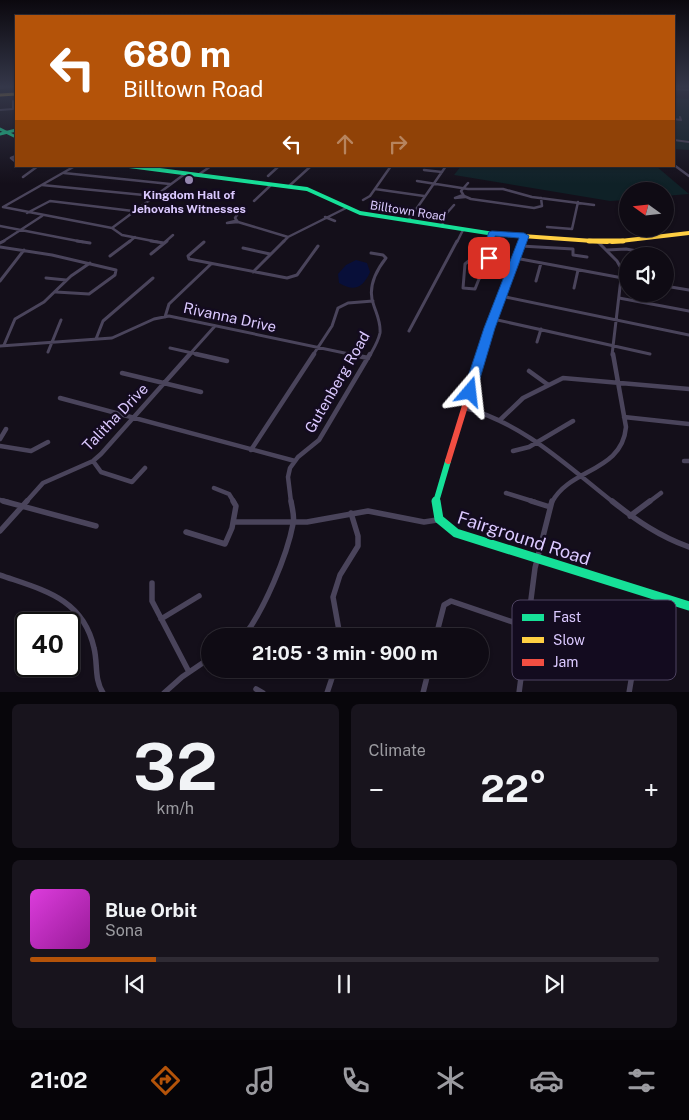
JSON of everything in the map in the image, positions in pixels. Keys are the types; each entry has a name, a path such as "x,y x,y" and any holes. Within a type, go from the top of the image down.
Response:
{"main road":[{"path":"0,129 15,136"},
{"path":"0,134 15,130"},
{"name":"Billtown Road","path":"149,167 321,193 346,208 367,214 491,236 524,236 598,242 689,233"},
{"name":"Fairground Road","path":"524,236 493,319 436,500 435,514 437,520 440,525 456,533 670,600"},
{"name":"Fairground Road","path":"676,602 689,606"}],"street":[{"path":"675,140 689,142"},
{"path":"675,166 689,176"},
{"path":"23,177 37,167"},
{"path":"73,167 3,208 112,228 118,233 164,242"},
{"path":"198,175 210,167"},
{"path":"268,176 278,167"},
{"path":"288,187 310,167"},
{"path":"364,200 375,189 390,167"},
{"path":"408,221 445,167"},
{"path":"424,170 442,172"},
{"path":"64,172 170,184"},
{"path":"112,228 186,173"},
{"path":"417,181 463,188 503,189 541,198 594,205"},
{"path":"463,188 468,183"},
{"path":"254,200 271,184"},
{"path":"42,185 154,196"},
{"path":"463,188 464,196 534,208 542,206 541,198"},
{"path":"375,189 424,196"},
{"path":"27,213 50,201 133,212"},
{"path":"547,227 572,229 578,202"},
{"path":"442,226 446,214 454,205"},
{"path":"401,207 414,210"},
{"path":"253,272 288,237 346,208"},
{"path":"240,210 236,216 236,222 288,237"},
{"path":"0,244 43,216"},
{"path":"325,217 335,221"},
{"path":"0,226 90,243"},
{"path":"409,331 463,230"},
{"path":"151,254 174,235"},
{"path":"491,236 494,245 489,258 490,270 479,279 475,289 463,288 461,286 466,276 465,264 476,254 482,243 491,236"},
{"path":"110,256 135,237"},
{"path":"204,242 188,258 285,278 293,277 318,246"},
{"path":"598,242 619,263"},
{"path":"521,246 573,250 573,255 587,257"},
{"path":"0,248 24,250 110,267 117,272 89,294 56,292"},
{"path":"242,248 270,254"},
{"path":"607,250 619,249"},
{"path":"0,281 14,260 24,250"},
{"name":"Gutenberg Road","path":"295,461 319,440 381,333 380,318 373,301 373,285 386,258 384,255 371,253"},
{"path":"515,258 619,277"},
{"path":"2,346 15,319 44,302 66,280 90,263"},
{"path":"536,281 541,263"},
{"path":"165,317 169,304 211,264"},
{"path":"574,288 578,270"},
{"path":"46,278 66,280"},
{"path":"96,339 103,321 152,278"},
{"path":"674,288 689,290"},
{"path":"501,296 689,334"},
{"path":"531,600 537,558 550,508 557,494 618,451 626,438 624,417 612,359 619,298"},
{"path":"252,450 332,326 338,308 348,303 373,301"},
{"path":"641,302 689,311"},
{"name":"Rivanna Drive","path":"2,346 96,339 122,335 148,321 165,317 368,358"},
{"path":"493,319 613,344 650,354"},
{"path":"48,352 61,320"},
{"name":"Talitha Drive","path":"0,531 47,480 93,461 215,326"},
{"path":"537,342 541,329"},
{"path":"170,348 227,362"},
{"path":"529,371 547,384"},
{"path":"122,373 201,392"},
{"path":"501,419 519,401 547,384 566,377 689,389"},
{"path":"60,398 295,461 288,477 294,522 284,556 256,621 250,628"},
{"path":"465,408 501,419 521,430 630,516 658,535 689,547"},
{"path":"624,417 689,424"},
{"path":"513,451 537,442 574,421"},
{"path":"0,439 6,429"},
{"path":"0,446 28,452 38,449 48,442"},
{"path":"93,461 101,472 132,482 145,468"},
{"path":"186,532 224,544 234,522 236,506 235,501 226,492 214,488"},
{"path":"506,493 550,508"},
{"path":"630,516 661,493"},
{"path":"0,500 96,526"},
{"path":"234,522 315,521 351,513 382,512 424,522 437,520"},
{"path":"339,628 333,597 340,575 358,546 358,536 351,513"},
{"path":"0,576 55,595 80,613 93,641 97,679 103,692"},
{"path":"152,583 151,599 190,672"},
{"path":"161,619 199,596"},
{"path":"438,628 444,605 448,601 512,621"},
{"path":"164,692 201,664"},
{"path":"327,692 332,678"},
{"path":"423,692 426,678"},
{"path":"256,689 263,692"}],"shaded area":[{"path":"675,119 689,119 689,150 675,149"},
{"path":"460,167 657,167 689,194 674,195 674,182 619,182 619,200 610,201 454,175"},
{"path":"356,260 367,263 370,272 361,285 354,288 344,286 339,283 338,274 346,265"}],"traffic: fast":[{"path":"0,129 15,136"},
{"path":"0,134 15,130"},
{"path":"137,167 307,189 360,213 494,234"},
{"path":"448,461 438,492 436,510 439,519 456,533 670,600"},
{"path":"676,602 689,606"}],"traffic: slow":[{"path":"494,234 610,242 689,233"}],"traffic: jam":[{"path":"448,461 486,338 524,236"}],"place":[{"name":"Kingdom Hall of Jehovahs Witnesses","path":"189,180"}],"route":[{"path":"470,392 489,328 524,236 492,234 490,240 494,245 489,258"}]}
